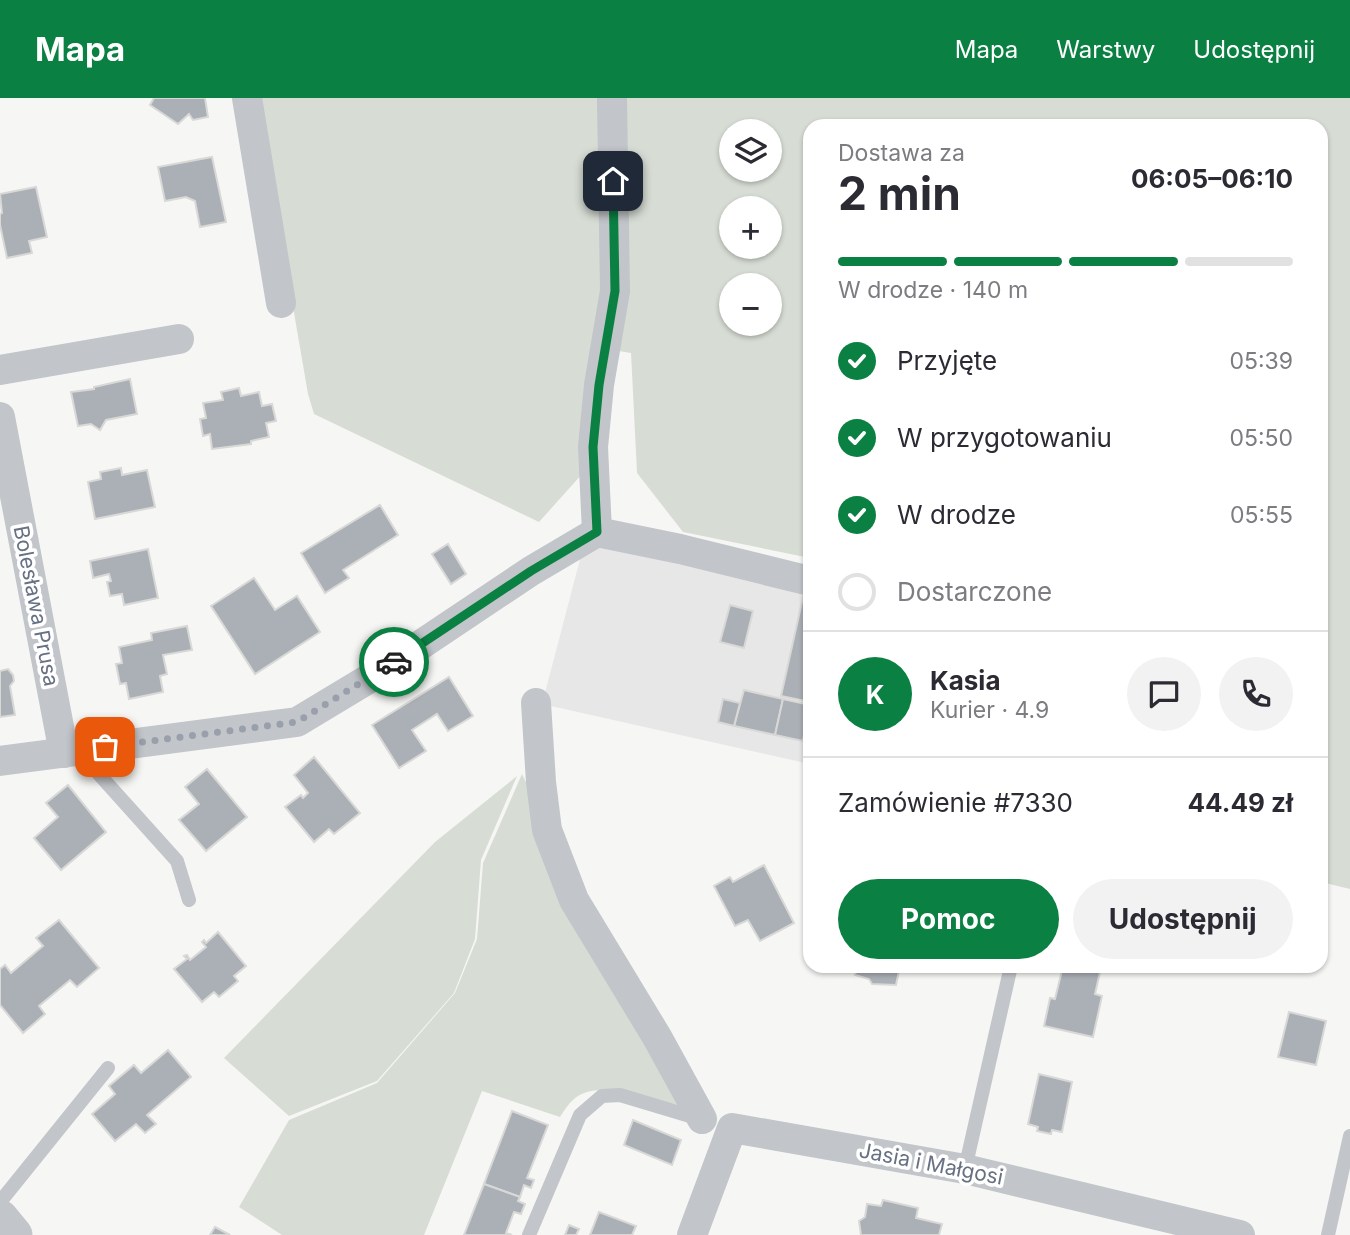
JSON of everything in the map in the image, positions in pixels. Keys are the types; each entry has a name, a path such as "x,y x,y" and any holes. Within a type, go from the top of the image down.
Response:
{"street":[{"path":"247,98 281,303"},
{"path":"597,532 593,447 599,385 615,291 612,98"},
{"path":"0,370 179,339"},
{"name":"Bolesława Prusa","path":"0,417 71,752"},
{"path":"0,761 297,722 380,672 531,571 597,532 681,549 803,579"},
{"path":"536,703 547,831 574,900 657,1037 717,1123 692,1235"},
{"name":"Jasia i Małgosi","path":"717,1123 965,1169 1240,1235"},
{"path":"0,1218 14,1235"}],"lane":[{"path":"71,752 177,861 189,900"},
{"path":"965,1169 1009,973"},
{"path":"0,1202 108,1068"},
{"path":"529,1235 580,1115 602,1096 620,1095 717,1123"},
{"path":"1328,1235 1350,1136"}],"shaded area":[{"path":"257,98 1350,98 1350,889 1328,884 1328,119 803,119 803,557 683,532 637,473 631,353 600,348 583,473 539,522 314,414 308,394"},
{"path":"606,534 803,578 803,762 542,704 583,548"},
{"path":"522,774 682,1106 626,1092 597,1090 574,1099 560,1117 482,1091 424,1235 282,1235 239,1207 289,1120 377,1083 455,993 477,939 483,863"},
{"path":"517,776 481,860 475,939 454,993 377,1081 289,1116 224,1058 435,842"}],"building":[{"path":"154,98 205,98 208,117 193,120 189,114 178,124 150,105"},
{"path":"212,157 226,222 200,227 195,201 186,197 165,201 158,167"},
{"path":"36,187 47,237 29,241 32,253 7,258 0,225 0,194"},
{"path":"130,379 137,414 106,420 100,430 91,424 78,426 71,392"},
{"path":"239,388 241,396 259,392 262,406 272,404 276,421 266,423 269,437 251,441 251,444 212,449 210,434 203,436 200,419 206,418 203,403 223,400 221,392"},
{"path":"121,468 122,475 147,470 155,507 95,519 88,482 101,479 100,472"},
{"path":"380,505 398,535 343,570 349,578 325,593 301,553"},
{"path":"448,544 466,574 451,584 432,554"},
{"path":"148,549 158,598 124,605 122,594 110,596 107,582 111,581 109,574 93,578 90,561"},
{"path":"254,578 275,610 297,596 320,632 255,674 211,606"},
{"path":"803,597 803,701 781,696"},
{"path":"730,605 753,611 744,648 720,642"},
{"path":"187,626 192,650 163,655 167,674 160,676 163,692 129,699 126,683 120,684 116,664 122,663 119,647 152,640 151,633"},
{"path":"8,669 14,681 10,686 15,715 0,717 0,671"},
{"path":"449,677 473,716 448,731 437,714 412,730 426,751 399,768 372,725"},
{"path":"744,690 783,699 775,735 734,726"},
{"path":"723,699 740,703 734,726 718,722"},
{"path":"783,699 803,703 803,741 775,735"},
{"path":"314,757 360,813 334,834 329,829 314,842 285,807 308,793 294,775"},
{"path":"207,769 247,817 206,851 179,820 199,804 185,787"},
{"path":"68,785 106,832 61,870 34,838 58,817 46,803"},
{"path":"764,865 794,923 760,941 748,920 735,926 714,886 730,877 733,882"},
{"path":"59,920 99,968 77,987 70,980 39,1006 45,1014 23,1033 0,1005 0,969 5,965 11,973 43,946 36,938"},
{"path":"218,932 246,966 234,976 238,981 219,997 214,992 202,1002 174,969 187,959 184,956 187,955 190,960 206,947 202,942 204,940 206,943"},
{"path":"899,973 896,985 872,984 869,979 855,975"},
{"path":"1061,973 1100,973 1095,994 1102,996 1093,1037 1044,1026 1050,998 1055,999"},
{"path":"1289,1012 1326,1021 1316,1065 1278,1057"},
{"path":"168,1050 191,1077 147,1115 156,1124 145,1133 136,1124 115,1141 92,1114 115,1094 109,1086 134,1065 141,1073"},
{"path":"1039,1074 1072,1082 1062,1132 1052,1130 1051,1134 1037,1131 1038,1127 1028,1124"},
{"path":"512,1111 548,1125 527,1178 534,1180 531,1188 524,1185 520,1197 484,1184"},
{"path":"633,1120 681,1140 672,1165 624,1145"},
{"path":"484,1184 520,1197 518,1201 525,1204 521,1214 514,1212 506,1233 512,1235 464,1235"},
{"path":"883,1200 918,1208 916,1218 942,1224 939,1235 861,1235 859,1221 865,1217 867,1204 881,1206"},
{"path":"599,1212 636,1226 632,1235 590,1235"},
{"path":"569,1225 579,1229 576,1235 565,1235"},
{"path":"215,1227 230,1235 210,1235"}],"way so far":[{"path":"105,747 297,722 394,662"}],"route":[{"path":"394,662 531,571 597,532 593,447 599,385 615,291 613,181"}]}
